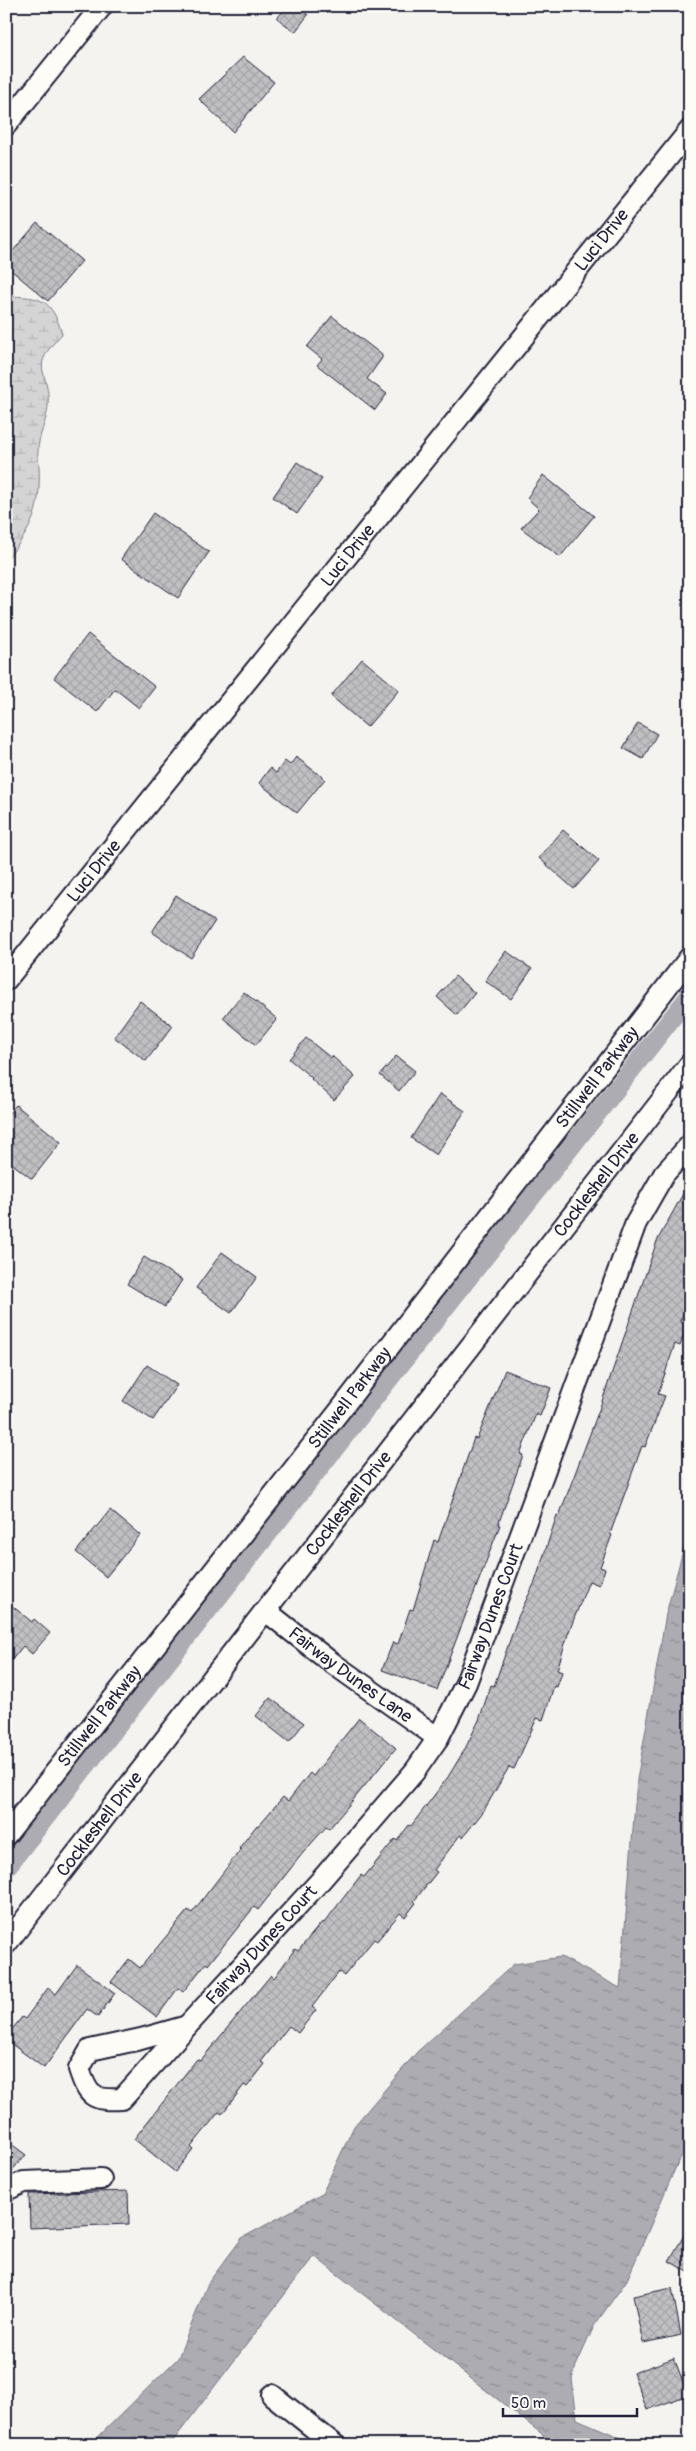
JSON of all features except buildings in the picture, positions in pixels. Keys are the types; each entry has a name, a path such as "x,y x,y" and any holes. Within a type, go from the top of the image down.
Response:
{"street":[{"path":"6,126 102,6"},
{"name":"Luci Drive","path":"6,980 690,130"},
{"name":"Stillwell Parkway","path":"6,1835 341,1409 690,957"},
{"name":"Cockleshell Drive","path":"6,1944 690,1064"},
{"name":"Fairway Dunes Court","path":"187,2026 141,2039 90,2050 79,2068 86,2089 102,2100 122,2099 365,1829 415,1771 438,1738 466,1683 636,1224 664,1174 690,1145"},
{"name":"Fairway Dunes Lane","path":"266,1611 364,1686 438,1738"},
{"path":"6,2190 24,2182 101,2179"},
{"path":"272,2395 335,2445"}],"green space":[{"path":"6,296 37,299 49,306 54,313 62,334 51,346 43,363 48,406 38,445 39,481 37,506 29,528 6,560"}],"water":[{"path":"690,1524 690,2143 678,2162 627,2280 594,2326 572,2379 577,2419 638,2445 556,2445 314,2256 170,2445 90,2445 178,2358 208,2283 242,2238 322,2194 354,2126 417,2052 514,1964 561,1957 620,1988 637,1780 666,1614"}],"waterway":[{"path":"6,1868 690,995"}]}
